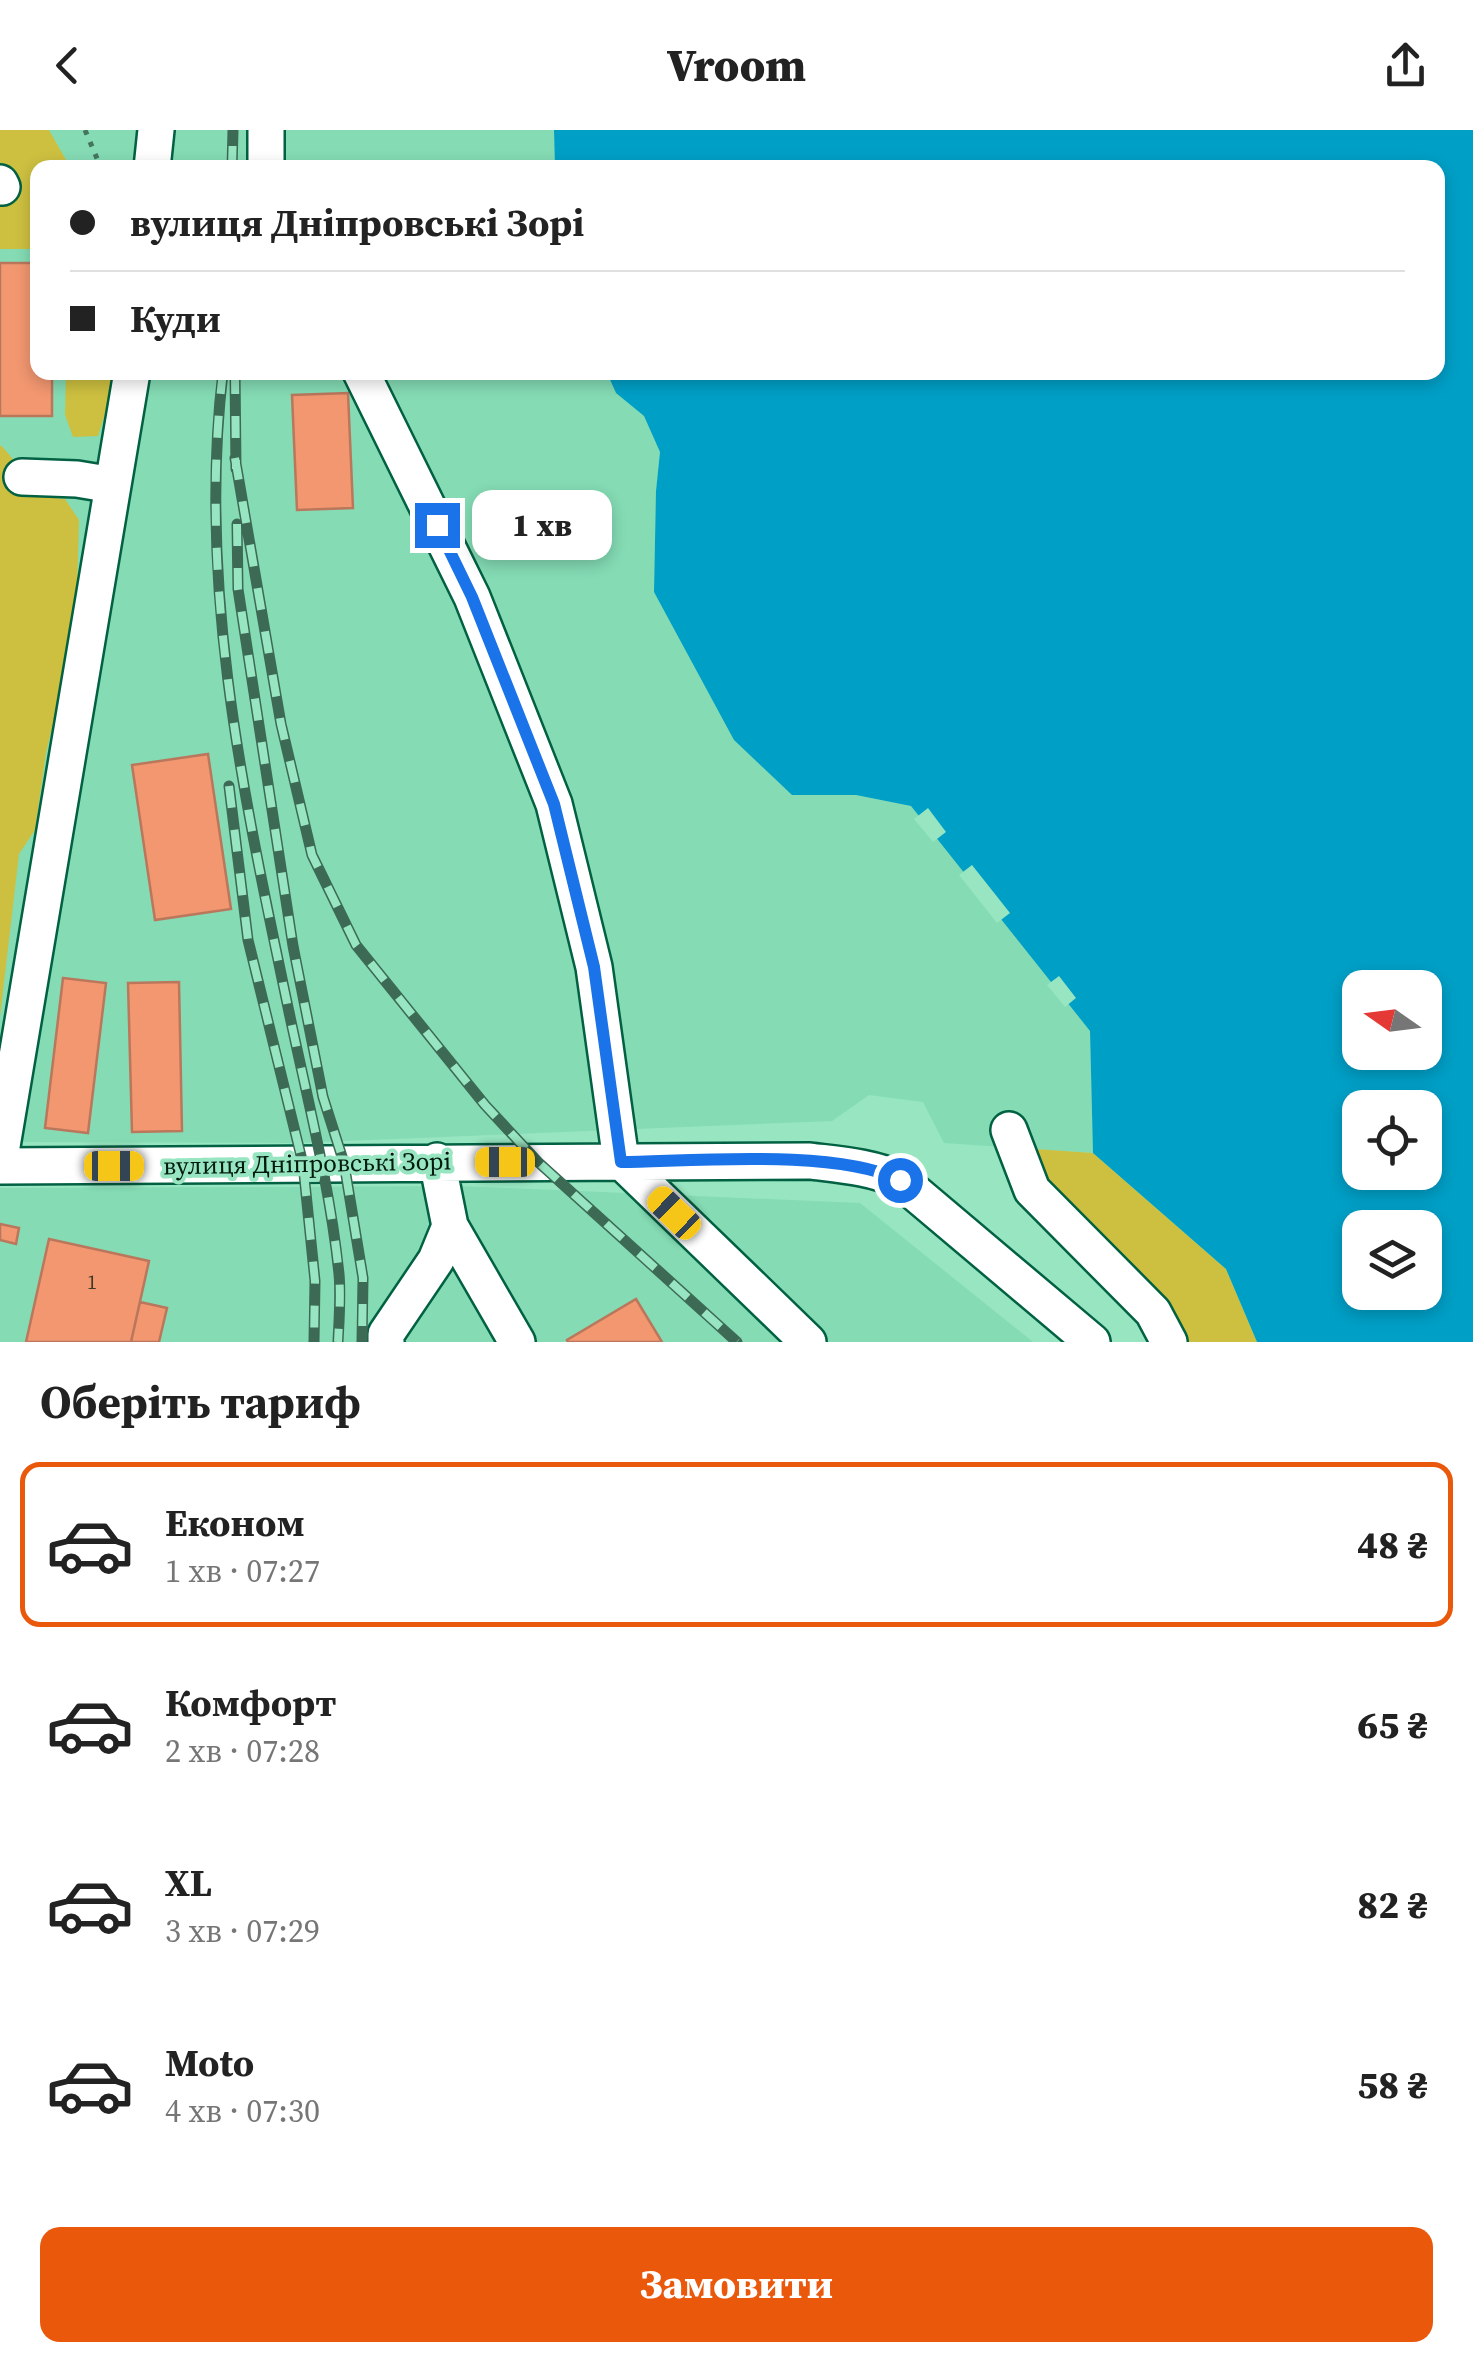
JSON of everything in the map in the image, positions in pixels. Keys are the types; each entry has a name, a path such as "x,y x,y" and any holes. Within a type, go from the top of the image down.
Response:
{"street":[{"path":"153,160 156,130"},
{"path":"266,130 266,160"},
{"path":"0,1162 131,380"},
{"path":"366,380 472,597 554,804 594,967 621,1162 808,1342"},
{"path":"22,477 113,485"},
{"path":"1008,1130 1032,1190 1153,1312 1169,1342"},
{"path":"437,1161 450,1226 517,1342"},
{"name":"вулиця Дніпровські Зорі","path":"0,1162 810,1161 880,1170 911,1189 1092,1342"},
{"path":"386,1342 386,1334 436,1260 450,1226"}],"path":[{"path":"86,130 98,160"}],"shaded area":[{"path":"0,130 554,130 555,160 30,160 30,380 610,380 616,393 644,416 660,452 654,592 792,795 856,795 911,806 1090,1031 1093,1153 944,1143 923,1102 869,1095 832,1121 296,1143 0,1142"},
{"path":"0,130 49,130 66,160 30,160 30,249 0,249 0,207 5,203 10,179 0,162"},
{"path":"66,380 116,380 98,436 73,437 65,415"},
{"path":"0,445 28,487 65,499 79,520 76,625 46,753 35,830 19,854 0,1017"},
{"path":"1036,1149 1093,1153 1226,1269 1257,1342 1183,1342 1172,1309 1045,1181"},
{"path":"459,1186 860,1203 1033,1342 0,1342 0,1188"}],"water":[{"path":"554,130 1473,130 1473,1342 1257,1342 1226,1269 1093,1153 1090,1031 911,806 856,795 792,795 734,740 654,592 660,452 644,416 616,393 610,380 1445,380 1445,160 555,160"}],"pier":[{"path":"928,808 946,832 933,842 914,819"},
{"path":"972,865 1010,913 997,923 959,875"},
{"path":"1059,976 1076,998 1065,1007 1047,985"}],"building":[{"path":"0,263 30,263 30,380 52,380 52,416 0,416"},
{"path":"348,393 353,508 297,510 292,395"},
{"path":"208,754 231,909 155,920 132,765"},
{"path":"63,978 106,983 88,1133 45,1128"},
{"path":"179,982 182,1131 132,1132 128,983"},
{"path":"0,1224 19,1228 16,1244 0,1240"},
{"path":"49,1239 149,1261 131,1342 26,1342"},
{"path":"636,1299 662,1342 568,1342 567,1340"},
{"path":"140,1302 167,1308 159,1342 131,1342"}],"railway":[{"path":"232,160 233,130"},
{"path":"222,380 216,534 230,694 256,854 330,1208 340,1282 338,1342"},
{"path":"235,380 236,469"},
{"path":"235,458 281,724 312,855 356,945 485,1105 538,1162 737,1342"},
{"path":"237,524 238,589 293,946 323,1097 344,1163 363,1278 362,1342"},
{"path":"229,786 248,940 303,1164 315,1281 314,1342"}],"route":[{"path":"437,525 472,597 554,804 594,967 621,1162 810,1161 880,1170 900,1180"}]}
